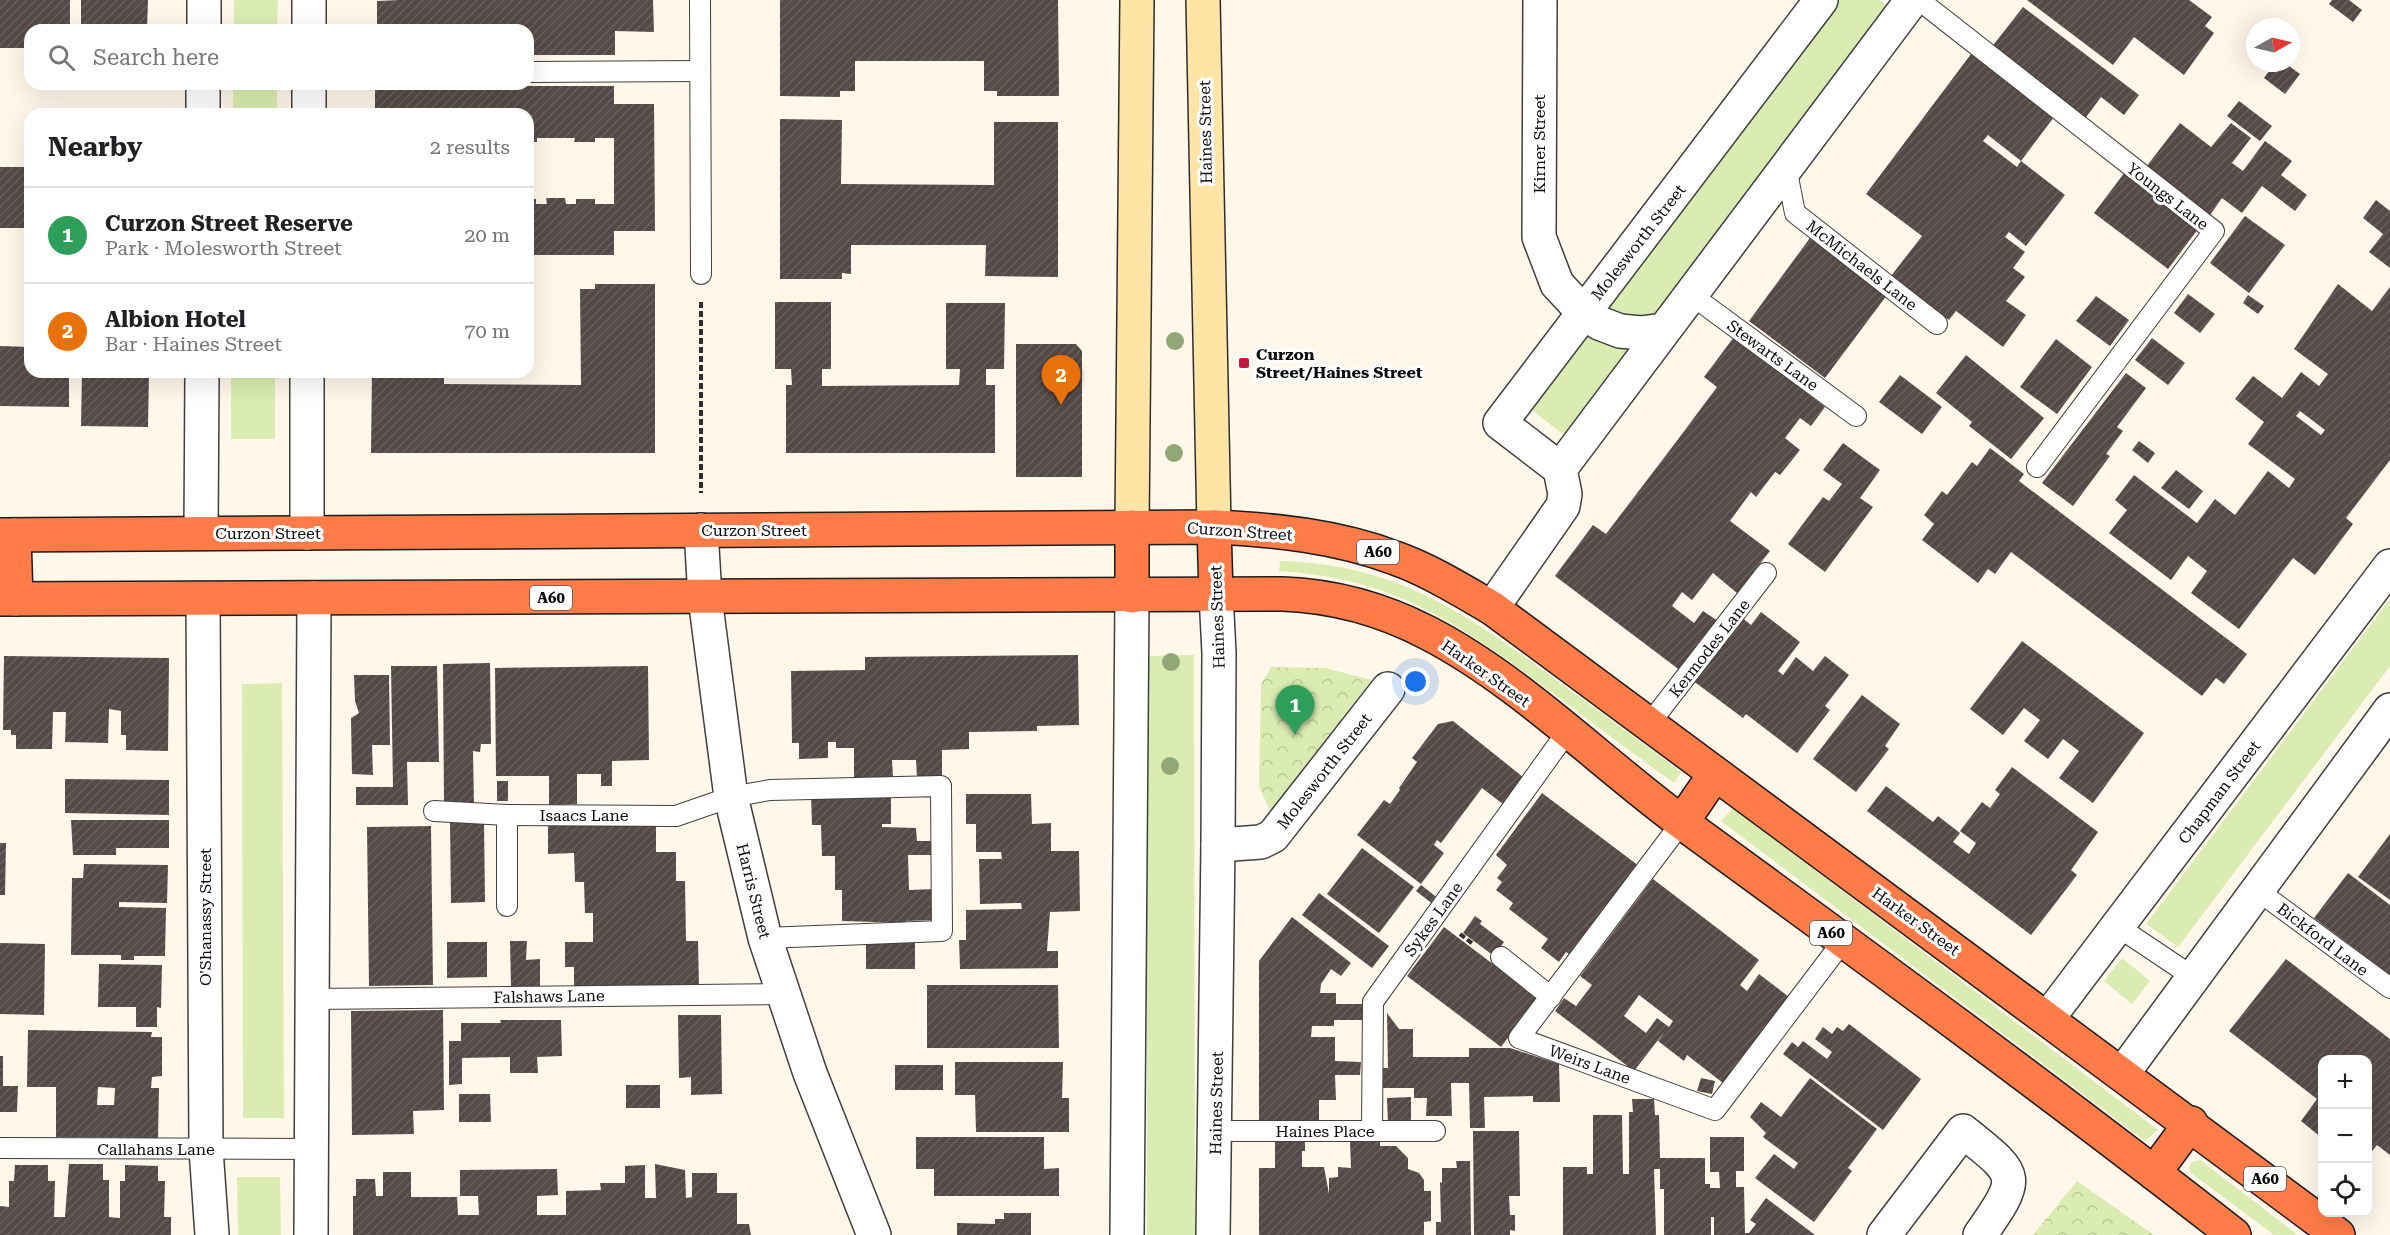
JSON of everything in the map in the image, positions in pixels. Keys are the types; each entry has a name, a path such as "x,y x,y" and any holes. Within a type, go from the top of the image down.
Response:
{"highway":[{"path":"1132,527 1132,596"},
{"name":"Curzon Street","path":"7,535 1214,527 1299,534 1371,550 1430,573 1492,608"},
{"name":"Haines Street","path":"1214,527 1216,594"},
{"path":"7,535 8,599"},
{"name":"Harker Street","path":"1216,594 1315,595 1340,600 1390,616 1427,633 1493,675 1682,822 2234,1235"},
{"name":"A60","path":"8,599 705,598 1216,594"},
{"name":"Harker Street","path":"1492,608 2338,1235"},
{"path":"1682,822 1715,774"},
{"path":"2154,1173 2191,1124"}],"street":[{"path":"204,0 204,24"},
{"path":"309,0 309,24"},
{"path":"1132,527 1137,0"},
{"name":"Haines Street","path":"1203,0 1214,527"},
{"name":"Kirner Street","path":"1540,0 1539,237 1557,284 1583,312"},
{"name":"Molesworth Street","path":"1560,469 1500,423 1821,0"},
{"path":"1492,608 1563,506 1565,494 1560,469 1662,330 1912,0"},
{"path":"203,108 204,90"},
{"path":"309,90 309,108"},
{"path":"1583,312 1599,323 1620,331 1641,333 1662,330"},
{"path":"201,533 202,378"},
{"path":"307,533 308,378"},
{"name":"Harris Street","path":"701,530 705,598 731,797 765,938 810,1073 874,1235"},
{"name":"Chapman Street","path":"2048,1018 2390,566"},
{"name":"Haines Street","path":"1213,1235 1216,1131 1219,652 1216,594"},
{"path":"1128,1235 1132,596"},
{"name":"O'Shanassy Street","path":"203,598 206,1149 212,1235"},
{"path":"311,1235 314,598"},
{"name":"Molesworth Street","path":"1218,845 1261,842 1274,836 1388,689"},
{"path":"2123,1074 2390,710"},
{"path":"1884,1235 1963,1131 2003,1163 2009,1173 2006,1199 1980,1235"}],"lane":[{"path":"700,0 700,274"},
{"name":"Youngs Lane","path":"1919,0 2214,231 2037,467"},
{"path":"534,72 700,71"},
{"name":"McMichaels Lane","path":"1786,167 1795,213 1937,324"},
{"name":"Stewarts Lane","path":"1690,294 1856,416"},
{"name":"Kermodes Lane","path":"1650,723 1766,573"},
{"name":"Sykes Lane","path":"1372,1130 1373,1002 1567,732"},
{"name":"Isaacs Lane","path":"434,811 507,815 676,816 731,797 770,790 941,786 942,931 765,938"},
{"path":"507,815 507,906"},
{"name":"Weirs Lane","path":"1682,822 1520,1038 1715,1110 1843,941"},
{"name":"Bickford Lane","path":"2257,890 2390,988"},
{"path":"2117,926 2193,977"},
{"path":"1501,957 1551,997"},
{"name":"Falshaws Lane","path":"312,999 785,994"},
{"name":"Haines Place","path":"1216,1131 1435,1131"},
{"name":"Callahans Lane","path":"0,1148 311,1149"}],"path":[{"path":"700,274 701,530"},
{"path":"1436,915 1496,961 1501,957"}],"green space":[{"path":"234,0 278,0 277,24 234,24"},
{"path":"1838,0 1880,0 1890,8 1567,437 1530,409"},
{"path":"233,90 277,90 277,108 233,108"},
{"path":"231,378 275,378 275,439 231,439"},
{"path":"1280,561 1322,564 1360,571 1428,596 1460,614 1523,656 1681,772 1674,783 1514,665 1453,624 1391,594 1357,583 1320,575 1279,571"},
{"path":"2390,599 2390,666 2178,947 2146,924"},
{"path":"1194,655 1195,1235 1147,1235 1147,656"},
{"path":"1271,667 1325,668 1372,680 1270,811 1259,786 1261,684"},
{"path":"282,683 284,1118 243,1118 242,684"},
{"path":"1733,808 2158,1130 2145,1141 1721,821"},
{"path":"2122,958 2150,981 2132,1004 2104,981"},
{"path":"2200,1160 2298,1235 2274,1235 2191,1173 2189,1168 2192,1162"},
{"path":"237,1177 280,1177 281,1235 238,1235"},
{"path":"2077,1181 2154,1235 2033,1235"}],"building":[{"path":"0,0 70,0 70,24 24,24 24,48 0,48"},
{"path":"81,0 148,0 147,24 81,24"},
{"path":"653,0 654,32 615,31 615,55 534,55 534,24 377,24 377,1"},
{"path":"780,0 1058,0 1059,96 997,96 997,91 984,91 984,61 855,61 855,91 840,91 840,97 780,96"},
{"path":"2027,0 2189,0 2212,17 2205,26 2214,33 2184,75 2134,37 2113,65"},
{"path":"2332,0 2349,0 2362,10 2353,22 2329,4"},
{"path":"2023,7 2139,95 2124,115 2101,97 2084,120 1991,48"},
{"path":"1971,54 2054,117 2021,161 2065,195 2026,246 2009,232 2005,237 2025,252 2013,268 2025,277 2006,301 2026,315 2003,347 1956,311 1949,320 1891,276 1922,236 1866,194","holes":["1988,135 2021,161 2017,167 1983,141"]},
{"path":"2268,72 2297,72 2300,74 2285,94 2264,78"},
{"path":"534,86 614,86 614,104 654,104 655,231 614,231 614,255 534,255 534,199 536,199 536,204 547,204 546,198 565,198 566,204 576,204 576,199 595,199 595,204 614,204 614,138 595,138 595,142 574,142 575,138 537,138 537,142 534,142 534,108 375,108 375,90 534,90"},
{"path":"2239,101 2272,126 2260,141 2227,116"},
{"path":"780,119 842,120 841,184 994,185 994,122 1058,122 1058,277 985,276 986,245 851,245 851,274 842,273 842,279 780,279"},
{"path":"2180,123 2211,147 2231,123 2251,138 2232,163 2243,171 2265,141 2292,161 2281,175 2307,195 2295,211 2262,186 2242,213 2222,198 2210,215 2146,167"},
{"path":"0,167 24,167 24,228 0,228"},
{"path":"2125,172 2198,229 2168,269 2094,213"},
{"path":"2376,200 2390,211 2390,268 2369,252 2383,234 2363,218"},
{"path":"2245,216 2285,245 2249,293 2210,263"},
{"path":"1810,238 1887,295 1825,378 1749,321"},
{"path":"595,284 655,284 655,453 371,453 372,378 444,378 444,384 581,385 580,289 595,289"},
{"path":"2338,284 2372,311 2390,287 2390,460 2346,518 2353,524 2315,575 2293,558 2239,629 2191,593 2207,571 2188,556 2171,580 2109,533 2127,510 2115,500 2134,475 2197,523 2215,499 2235,515 2268,471 2289,488 2295,479 2248,444 2264,422 2235,399 2253,376 2282,398 2301,372 2319,386 2328,374 2294,349","holes":["2300,411 2325,430 2321,435 2296,416"]},
{"path":"2188,294 2215,314 2200,333 2174,313"},
{"path":"2248,295 2264,306 2258,314 2243,303"},
{"path":"2096,296 2129,320 2110,346 2076,321"},
{"path":"775,302 831,302 831,369 822,369 822,386 959,385 960,369 946,369 946,303 1005,303 1004,369 986,369 986,385 995,385 995,453 786,453 786,385 792,385 791,369 775,369"},
{"path":"1734,337 1825,407 1811,426 1800,418 1785,438 1800,450 1780,475 1775,472 1756,497 1751,492 1730,521 1770,551 1737,593 1713,573 1692,600 1682,592 1672,606 1694,623 1703,611 1718,621 1681,671 1555,576 1593,525 1606,534 1679,438 1717,387 1704,377"},
{"path":"2152,338 2185,363 2168,385 2135,360"},
{"path":"2056,339 2092,367 2057,414 2020,387"},
{"path":"1016,344 1076,344 1082,351 1082,477 1016,477"},
{"path":"0,346 24,347 24,378 69,378 69,407 0,406"},
{"path":"1966,355 2044,418 2011,459 1969,426 1972,422 1936,393"},
{"path":"2126,373 2146,388 2117,427 2123,431 2106,454 2110,456 2073,506 2042,483"},
{"path":"1900,375 1942,407 1922,434 1879,402"},
{"path":"82,378 149,378 148,427 81,426"},
{"path":"2139,441 2155,453 2148,463 2132,450"},
{"path":"1843,443 1880,470 1860,498 1873,507 1825,572 1788,544 1823,497 1829,501 1842,484 1823,470"},
{"path":"1990,448 2024,474 2019,481 2247,654 2224,684 2216,678 2202,696 2011,552 1995,574 1988,569 1978,583 1922,540 1934,524 1924,515 1942,491 1947,495 1972,462 1977,466"},
{"path":"2176,470 2203,491 2189,509 2161,488"},
{"path":"1761,612 1800,642 1778,671 1783,675 1796,657 1813,671 1825,656 1849,675 1825,706 1830,710 1797,753 1746,714 1743,718 1692,680 1740,616 1751,625"},
{"path":"2022,641 2144,733 2093,803 2059,778 2079,751 2063,739 2048,759 2024,741 2040,720 2024,708 2003,735 1970,709"},
{"path":"1078,655 1079,725 1037,726 1037,731 969,732 969,749 942,750 942,778 917,778 916,760 892,760 893,777 854,777 854,748 836,748 836,742 828,742 828,758 799,759 799,743 792,743 791,671 865,670 865,657"},
{"path":"4,656 169,658 168,751 126,750 126,735 121,735 121,711 109,709 108,743 65,742 66,712 53,712 52,749 16,749 16,735 11,735 11,730 3,730"},
{"path":"490,663 491,744 481,744 480,752 473,751 474,806 444,805 443,664"},
{"path":"391,666 437,666 439,762 407,762 408,805 356,805 356,787 393,787"},
{"path":"648,666 649,760 612,761 612,786 601,786 601,774 577,774 577,804 549,805 549,776 496,776 495,668"},
{"path":"354,675 389,675 390,745 372,745 373,775 352,774 351,718 359,713 355,701"},
{"path":"1862,695 1900,724 1885,746 1889,749 1856,792 1813,759"},
{"path":"1453,721 1528,781 1508,808 1482,788 1441,843 1437,840 1434,845 1444,853 1421,884 1357,835 1384,800 1390,804 1417,762 1412,758 1438,724"},
{"path":"2012,767 2098,832 2071,870 2077,875 2031,935 1867,811 1886,786 1933,822 1938,816 1960,833 1953,842 1969,854 1976,843 1960,831 1982,802 1990,808 2000,794 1995,790"},
{"path":"65,779 169,780 169,815 65,813"},
{"path":"497,781 508,781 508,801 497,801"},
{"path":"891,793 891,824 882,824 882,827 916,828 917,841 933,841 934,855 908,855 909,890 934,889 935,920 906,921 907,923 842,921 842,890 835,890 835,856 822,856 821,825 812,825 811,794"},
{"path":"1542,793 1639,866 1572,956 1566,952 1559,962 1541,948 1548,939 1509,909 1513,903 1496,890 1502,882 1497,878 1507,865 1496,855"},
{"path":"966,794 1031,794 1032,824 1051,823 1051,851 1079,851 1080,911 1050,912 1047,951 1058,951 1058,968 960,969 959,940 966,940 966,910 1022,909 1021,903 980,904 979,859 1002,859 1001,852 976,852 976,824 966,824"},
{"path":"71,820 169,820 169,848 116,848 116,855 73,855"},
{"path":"450,822 484,822 485,902 451,903"},
{"path":"656,823 656,852 676,852 676,881 685,881 686,941 698,941 699,987 574,989 574,967 565,967 565,942 593,942 593,913 585,913 584,882 575,882 574,853 548,854 548,824"},
{"path":"431,826 433,985 369,986 367,827"},
{"path":"2390,834 2390,900 2358,877"},
{"path":"0,843 6,843 5,895 0,895"},
{"path":"1362,848 1414,887 1379,933 1327,894"},
{"path":"84,864 168,865 167,903 119,902 119,907 166,908 165,956 134,956 134,960 121,960 121,955 71,955 72,878 83,878"},
{"path":"2348,873 2390,905 2390,975 2314,918"},
{"path":"1653,879 1759,960 1740,985 1747,991 1759,974 1789,997 1773,1017 1776,1019 1747,1057 1744,1055 1723,1083 1687,1055 1684,1061 1658,1041 1665,1031 1634,1071 1555,1011 1564,998 1576,1006 1592,985 1580,976","holes":["1639,995 1673,1021 1669,1027 1657,1018 1646,1033 1624,1016"]},
{"path":"1421,885 1439,899 1434,905 1416,891"},
{"path":"1319,893 1389,946 1372,968 1302,915"},
{"path":"1475,916 1482,921 1480,924 1504,942 1494,956 1463,933"},
{"path":"1292,917 1351,963 1341,976 1331,969 1321,984 1320,993 1336,993 1336,1004 1363,1004 1364,1020 1334,1020 1334,1026 1312,1026 1311,1037 1335,1037 1335,1061 1361,1062 1360,1075 1335,1075 1336,1100 1319,1100 1319,1123 1259,1123 1259,961"},
{"path":"1444,927 1538,998 1501,1047 1407,976"},
{"path":"915,939 915,969 866,969 866,940"},
{"path":"510,941 527,941 526,960 540,959 540,987 511,987"},
{"path":"447,942 487,942 487,977 447,978"},
{"path":"0,943 45,944 44,1015 0,1014"},
{"path":"2286,959 2390,1039 2390,1155 2377,1145 2372,1151 2372,1055 2318,1055 2318,1135 2301,1121 2317,1099 2229,1031"},
{"path":"99,964 162,965 161,1008 157,1007 157,1027 136,1027 136,1007 98,1007"},
{"path":"927,985 1058,985 1059,1048 927,1048"},
{"path":"443,1010 444,1110 413,1111 414,1134 352,1135 351,1011"},
{"path":"1387,1013 1399,1029 1413,1029 1413,1057 1469,1057 1469,1048 1510,1048 1559,1064 1560,1102 1533,1102 1533,1096 1484,1097 1485,1128 1470,1128 1469,1083 1451,1083 1452,1116 1426,1116 1427,1098 1414,1098 1414,1088 1381,1088 1380,1068 1388,1068"},
{"path":"678,1015 721,1015 722,1094 691,1095 691,1077 679,1078"},
{"path":"500,1020 561,1020 562,1056 537,1057 538,1073 510,1073 510,1057 462,1058 462,1084 449,1085 449,1041 461,1041 461,1023 501,1023"},
{"path":"1849,1024 1921,1079 1883,1130 1783,1054 1792,1042 1798,1047 1803,1041 1827,1059 1832,1052 1815,1039 1823,1027 1832,1034 1837,1027 1843,1031"},
{"path":"28,1030 152,1032 151,1037 162,1037 162,1076 152,1077 151,1088 159,1088 158,1138 56,1137 56,1087 27,1087","holes":["98,1087 115,1088 114,1105 97,1105"]},
{"path":"0,1056 3,1056 3,1086 18,1086 17,1112 0,1112"},
{"path":"955,1062 1063,1062 1062,1098 1069,1098 1069,1132 976,1132 975,1095 955,1095"},
{"path":"895,1065 943,1065 943,1090 895,1090"},
{"path":"1701,1078 1715,1081 1712,1094 1697,1091"},
{"path":"1810,1078 1877,1129 1848,1168 1852,1171 1814,1222 1755,1178 1774,1154 1794,1169 1798,1163 1763,1137 1766,1133 1750,1117 1761,1102 1781,1117"},
{"path":"626,1085 660,1085 660,1108 626,1108"},
{"path":"459,1094 490,1094 491,1122 459,1122"},
{"path":"1411,1097 1411,1123 1388,1124 1387,1098"},
{"path":"1632,1099 1654,1099 1655,1115 1659,1115 1660,1158 1705,1158 1705,1184 1710,1184 1710,1188 1720,1188 1719,1172 1710,1172 1710,1137 1744,1137 1744,1171 1736,1171 1736,1187 1744,1187 1745,1233 1749,1233 1756,1224 1750,1220 1766,1198 1815,1235 1714,1235 1714,1217 1711,1217 1711,1235 1664,1235 1664,1189 1660,1189 1660,1169 1654,1169 1656,1235 1563,1235 1563,1167 1587,1167 1587,1174 1593,1174 1593,1115 1622,1115 1623,1174 1629,1174 1629,1112 1633,1112"},
{"path":"1473,1131 1519,1131 1520,1196 1509,1196 1510,1215 1515,1215 1515,1231 1510,1230 1510,1235 1474,1235"},
{"path":"916,1137 1044,1137 1044,1169 1059,1168 1059,1196 934,1196 934,1169 916,1169"},
{"path":"1275,1142 1305,1142 1305,1151 1302,1151 1302,1167 1324,1167 1329,1194 1329,1178 1338,1177 1338,1167 1351,1168 1350,1142 1380,1142 1380,1146 1396,1146 1408,1158 1408,1169 1419,1173 1424,1180 1424,1191 1431,1191 1431,1221 1424,1222 1424,1235 1259,1235 1259,1168 1275,1168"},
{"path":"1456,1161 1470,1161 1471,1235 1436,1235 1436,1222 1441,1222 1442,1168 1457,1168"},
{"path":"69,1164 103,1164 103,1180 109,1180 109,1217 120,1218 120,1181 125,1181 125,1165 158,1166 158,1181 165,1181 164,1217 171,1217 171,1235 0,1235 0,1206 9,1207 9,1181 14,1181 15,1165 48,1165 48,1181 55,1181 54,1217 65,1217"},
{"path":"655,1164 685,1170 686,1198 692,1197 692,1173 717,1173 717,1193 737,1193 737,1224 749,1224 751,1235 353,1235 353,1196 356,1196 356,1179 375,1179 376,1196 383,1196 383,1172 411,1172 411,1197 457,1197 458,1215 479,1215 478,1196 460,1196 460,1170 557,1169 558,1195 537,1196 537,1215 566,1215 566,1191 601,1190 600,1183 625,1183 625,1166 645,1165 645,1198 656,1198"},
{"path":"1004,1213 1031,1213 1031,1235 957,1235 957,1223 995,1224 995,1219 1004,1219"}],"place":[{"name":"Curzon Street/Haines Street","path":"1244,363"},
{"name":"Albion Hotel","path":"1061,405"},
{"name":"Curzon Street Reserve","path":"1295,735"}]}
